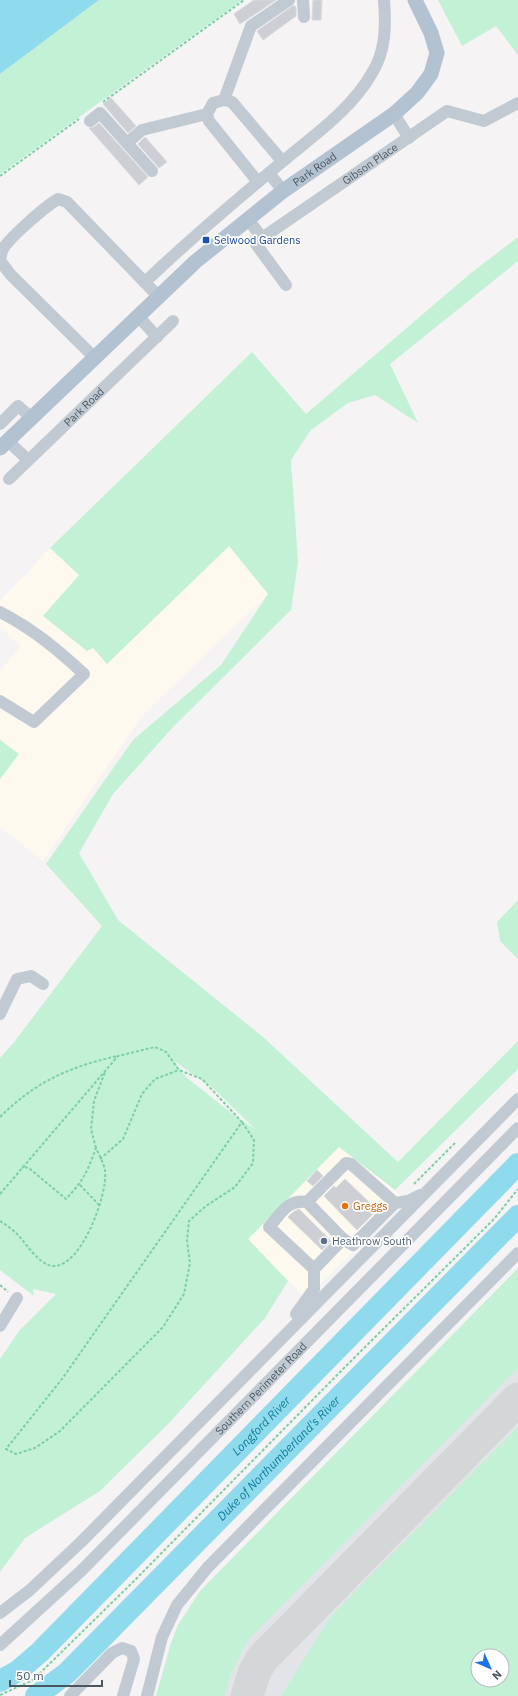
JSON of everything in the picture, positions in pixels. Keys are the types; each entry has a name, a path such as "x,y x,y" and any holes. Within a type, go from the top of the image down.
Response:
{"main road":[{"name":"Park Road","path":"4,445 195,262 283,192 394,114 417,93 431,74 437,53 431,32 415,0"}],"street":[{"path":"224,100 251,26 289,0"},
{"path":"303,0 304,17"},
{"path":"145,282 282,161 341,112 359,94 373,73 383,48 386,23 384,0"},
{"path":"258,182 209,121 207,114 213,103 224,100 232,102 282,161"},
{"name":"Gibson Place","path":"262,238 447,111 484,121 518,103"},
{"path":"84,120 100,112 152,171"},
{"path":"127,143 142,130 207,114"},
{"path":"394,114 409,138"},
{"path":"269,173 283,192"},
{"path":"95,358 11,275 0,261 3,249 44,208 58,199 67,202 159,297"},
{"path":"248,219 262,238 256,244 286,285"},
{"path":"138,316 157,337"},
{"name":"Park Road","path":"9,479 173,321"},
{"path":"0,424 18,406 32,418"},
{"name":"Park Road","path":"4,445 28,460"},
{"path":"0,612 22,623 55,647 84,674 34,722 0,701"},
{"path":"0,1014 17,979 31,976 43,984"},
{"name":"Southern Perimeter Road","path":"0,1612 30,1590 81,1542 518,1099"},
{"name":"Southern Perimeter Road","path":"0,1644 81,1571 518,1128"},
{"path":"307,1202 346,1163 351,1164 395,1203"},
{"path":"314,1269 269,1227 291,1203 298,1201 307,1202 343,1239 353,1245 395,1203 408,1201 429,1190"},
{"path":"255,1365 305,1304 314,1289 314,1269 343,1239"},
{"path":"147,1696 162,1637 177,1605 208,1567 518,1253"},
{"path":"0,1326 17,1298"},
{"path":"70,1696 112,1653 122,1648 131,1650 134,1659 124,1696"}],"path":[{"path":"98,106 244,0"},
{"path":"0,176 84,120"},
{"path":"0,1117 31,1090 65,1071 95,1061 155,1047 166,1052 179,1070 202,1079 242,1122 254,1140 253,1163 235,1188 206,1206 189,1221 187,1241 190,1263 184,1294 163,1327 60,1432 35,1448 16,1454 6,1449 62,1379 242,1122"},
{"path":"0,1194 118,1056"},
{"path":"0,1221 16,1233 28,1248 42,1261 52,1266 66,1263 79,1248 98,1214 105,1171 96,1148 91,1129 94,1101 106,1070"},
{"path":"100,1159 123,1140 142,1094 156,1080 179,1070"},
{"path":"412,1186 460,1139"},
{"path":"18,1172 25,1167 30,1169 66,1199 80,1185 96,1148"},
{"path":"80,1185 99,1205"},
{"path":"0,1695 33,1680 116,1599 346,1366 494,1219 518,1189"}],"shaded area":[{"path":"230,546 268,594 142,716 43,861 0,827 0,779 19,754 0,740 0,671 21,646 0,627 0,601 50,548 79,575 93,648 107,664"},
{"path":"339,1146 395,1190 400,1196 391,1213 358,1247 321,1283 301,1294 248,1239"},
{"path":"518,1275 518,1696 160,1696"}],"green space":[{"path":"99,0 242,0 0,174 0,74"},
{"path":"438,0 518,0 518,55 496,26 462,46"},
{"path":"518,237 518,261 390,364 418,423 375,395 348,403 311,430 291,460 298,562 291,610 173,727 113,794 79,853 118,920 263,1037 398,1162 518,1041 518,1069 395,1190 339,1147 248,1239 288,1281 265,1318 169,1423 100,1491 25,1538 0,1572 0,1359 19,1331 56,1294 33,1289 34,1296 0,1270 0,1058 15,1041 102,926 46,864 133,740 221,665 268,594 229,546 107,664 93,648 87,651 43,616 79,575 50,548 252,352 306,414 471,273","holes":["174,1061 213,1088 255,1129 235,1116 186,1077"]},
{"path":"0,740 19,754 0,779"},
{"path":"518,900 518,959 500,941 497,922"},
{"path":"518,1268 518,1368 248,1640 232,1672 224,1696 156,1696 170,1646 178,1625 200,1591"},
{"path":"518,1427 518,1696 281,1696 331,1616"}],"water":[{"path":"0,0 99,0 0,74"}],"building":[{"path":"254,0 276,0 240,24 234,14"},
{"path":"313,0 322,0 321,20 312,20"},
{"path":"294,5 296,8 296,16 263,40 257,31"},
{"path":"111,98 136,126 128,133 103,104"},
{"path":"99,123 148,177 139,185 89,128 94,127"},
{"path":"145,137 167,162 159,168 138,144"},
{"path":"317,1170 323,1176 313,1186 307,1181"},
{"path":"345,1179 377,1210 357,1230 324,1196 334,1186 336,1188"},
{"path":"299,1209 331,1241 322,1250 288,1217"}],"waterway":[{"name":"Longford River","path":"0,1681 18,1671 40,1652 518,1164"},
{"name":"Duke of Northumberland's River","path":"36,1696 67,1673 518,1216"}],"taxiway":[{"path":"247,1696 254,1673 262,1659 518,1399"}],"place":[{"name":"Selwood Gardens","path":"206,240"},
{"name":"Greggs","path":"345,1206"},
{"name":"Heathrow South","path":"324,1241"}]}
